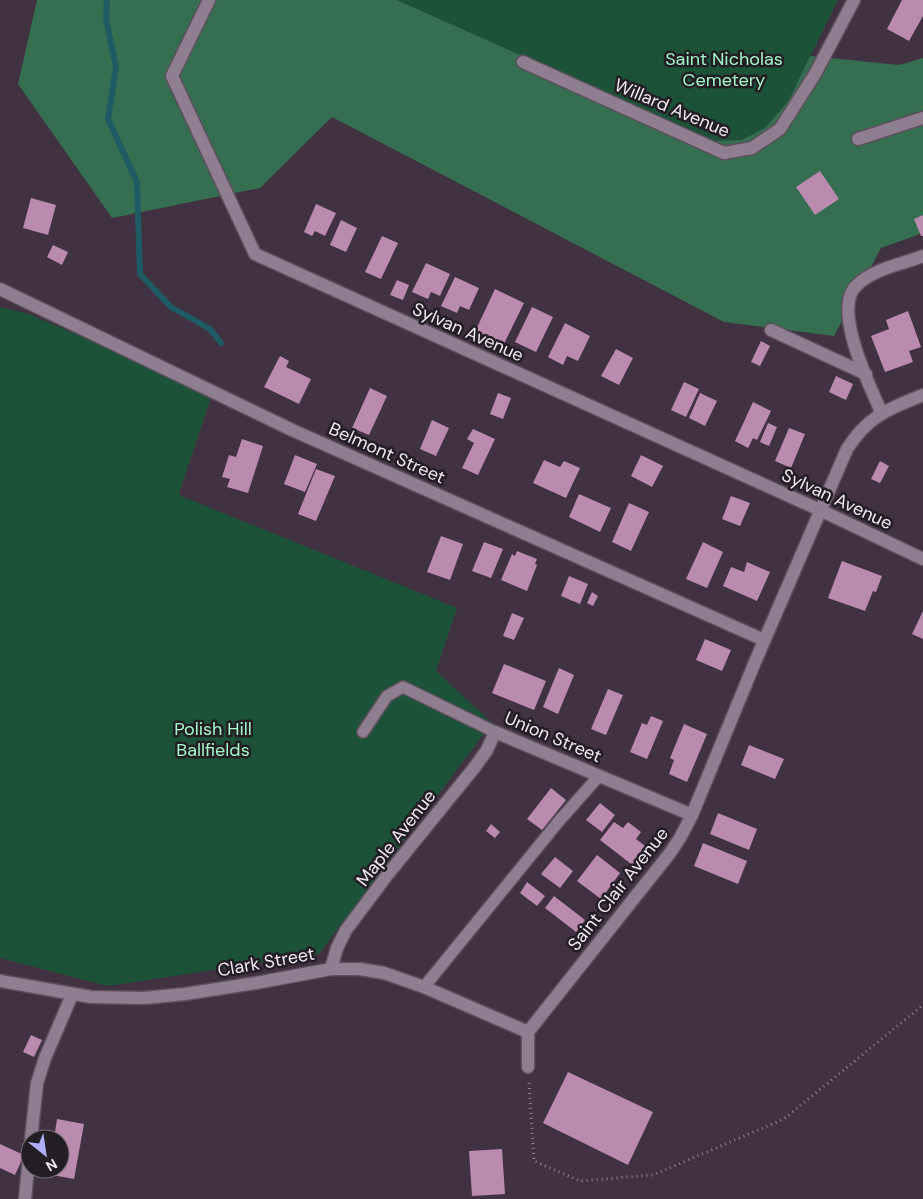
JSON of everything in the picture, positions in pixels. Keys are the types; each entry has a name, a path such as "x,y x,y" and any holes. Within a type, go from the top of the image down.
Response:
{"street":[{"name":"Sylvan Avenue","path":"209,0 172,76 255,254 923,558"},
{"name":"Willard Avenue","path":"523,62 724,153 752,148 780,129 815,74 854,0"},
{"path":"858,139 923,118"},
{"path":"882,414 848,321 847,307 849,295 855,285 865,278 923,256"},
{"name":"Belmont Street","path":"0,289 292,430 764,640"},
{"path":"771,330 866,374"},
{"name":"Saint Clair Avenue","path":"528,1032 670,853 692,815 764,640 847,449 868,422 923,395"},
{"name":"Union Street","path":"495,732 692,815"},
{"name":"Maple Avenue","path":"331,968 337,948 346,930 388,874 474,768 487,750 495,732"},
{"name":"Clark Street","path":"0,981 72,995 112,998 185,994 256,983 331,968 360,969 384,973 424,987 528,1032"},
{"path":"32,1129 37,1083 44,1058 72,995"},
{"path":"528,1032 528,1067"},
{"path":"25,1199 27,1179"}],"lane":[{"name":"Union Street","path":"363,732 387,696 403,687 495,732"},
{"path":"424,987 553,828 599,776"}],"path":[{"path":"528,1067 534,1160 580,1181 653,1174 784,1119 923,1005"}],"green space":[{"path":"37,0 397,0 713,141 742,140 765,128 789,100 810,56 899,65 923,58 923,233 881,248 834,336 724,322 332,117 260,188 112,218 18,84"},
{"name":"Saint Nicholas Cemetery","path":"397,0 838,0 789,100 765,128 742,140 713,141"},
{"name":"Polish Hill Ballfields","path":"0,307 26,313 213,392 179,493 181,496 457,608 436,671 492,723 319,954 108,986 0,958"}],"building":[{"path":"902,0 923,0 923,16 909,41 887,29"},
{"path":"820,171 839,199 815,215 796,187"},
{"path":"31,198 56,205 48,235 23,228"},
{"path":"316,204 336,213 325,236 315,231 312,236 304,232"},
{"path":"923,215 923,236 921,236 914,219"},
{"path":"341,220 357,228 346,252 330,245"},
{"path":"382,236 398,243 381,279 365,272"},
{"path":"53,245 68,252 62,265 47,257"},
{"path":"426,263 450,274 440,296 431,292 428,299 412,292"},
{"path":"455,277 479,288 469,310 460,306 457,313 441,306"},
{"path":"397,280 409,285 403,300 390,295"},
{"path":"495,289 524,303 501,350 473,336"},
{"path":"532,307 553,317 536,352 515,342"},
{"path":"908,311 921,347 909,351 913,362 885,372 871,336 889,329 886,320"},
{"path":"565,323 590,336 578,361 567,356 563,365 548,357"},
{"path":"761,341 770,346 760,366 751,362"},
{"path":"616,349 633,358 619,385 601,376"},
{"path":"280,356 289,361 286,367 311,379 299,404 264,387"},
{"path":"836,376 853,384 846,400 829,392"},
{"path":"684,382 699,389 686,417 671,410"},
{"path":"370,388 387,396 369,435 352,428"},
{"path":"498,393 511,398 503,419 490,414"},
{"path":"700,393 717,401 705,426 689,418"},
{"path":"753,402 771,411 757,440 753,438 748,448 735,441"},
{"path":"432,420 449,428 436,456 420,449"},
{"path":"768,423 777,427 769,446 760,442"},
{"path":"789,428 805,434 791,468 775,461"},
{"path":"473,429 495,439 478,475 462,468 474,443 467,439"},
{"path":"242,439 263,446 248,493 227,487 230,479 222,477 229,455 236,457"},
{"path":"295,455 317,464 305,492 284,484"},
{"path":"641,455 663,466 652,487 631,476"},
{"path":"544,460 560,467 564,461 580,468 566,498 533,483"},
{"path":"880,461 889,466 880,483 871,479"},
{"path":"316,469 335,476 316,521 298,514"},
{"path":"579,494 611,508 600,532 569,517"},
{"path":"731,496 750,503 740,526 722,519"},
{"path":"629,503 649,512 631,551 612,542"},
{"path":"441,536 463,544 450,580 427,572"},
{"path":"484,542 503,549 491,578 472,571"},
{"path":"703,542 723,552 707,588 686,579"},
{"path":"517,551 537,559 535,564 537,565 527,591 501,580 512,554 515,556"},
{"path":"842,561 882,576 876,592 873,591 865,611 828,598"},
{"path":"747,562 770,572 757,601 723,586 731,567 744,572"},
{"path":"569,576 588,584 580,604 561,596"},
{"path":"592,592 598,596 593,606 587,603"},
{"path":"923,611 923,639 912,634"},
{"path":"512,613 524,618 514,640 503,636"},
{"path":"705,639 731,650 722,671 696,660"},
{"path":"504,664 546,681 534,710 492,693"},
{"path":"559,668 574,675 558,714 543,707"},
{"path":"608,689 623,695 606,735 591,729"},
{"path":"651,716 663,721 647,759 630,752 642,723 647,725"},
{"path":"684,724 707,734 687,782 669,774 674,760 670,758"},
{"path":"749,745 784,759 775,779 741,765"},
{"path":"551,788 566,800 542,830 527,819"},
{"path":"600,803 615,815 602,832 586,820"},
{"path":"718,813 757,829 749,850 710,834"},
{"path":"614,822 623,828 628,822 641,832 636,839 648,848 635,867 600,840"},
{"path":"491,824 500,832 495,838 486,831"},
{"path":"703,843 747,861 738,884 694,866"},
{"path":"597,855 620,873 601,899 577,881"},
{"path":"555,857 573,871 560,888 541,874"},
{"path":"527,882 545,896 537,906 520,893"},
{"path":"554,896 585,920 576,932 545,908"},
{"path":"31,1035 42,1040 34,1057 23,1052"},
{"path":"568,1072 653,1112 628,1165 543,1123"},
{"path":"57,1119 84,1124 74,1179 70,1178 70,1129 56,1129"},
{"path":"0,1144 20,1153 20,1164 15,1175 0,1168"},
{"path":"502,1149 505,1194 472,1196 469,1151"}],"waterway":[{"path":"107,0 106,19 116,67 108,119 137,182 140,274 171,307 210,329 221,343"}]}
